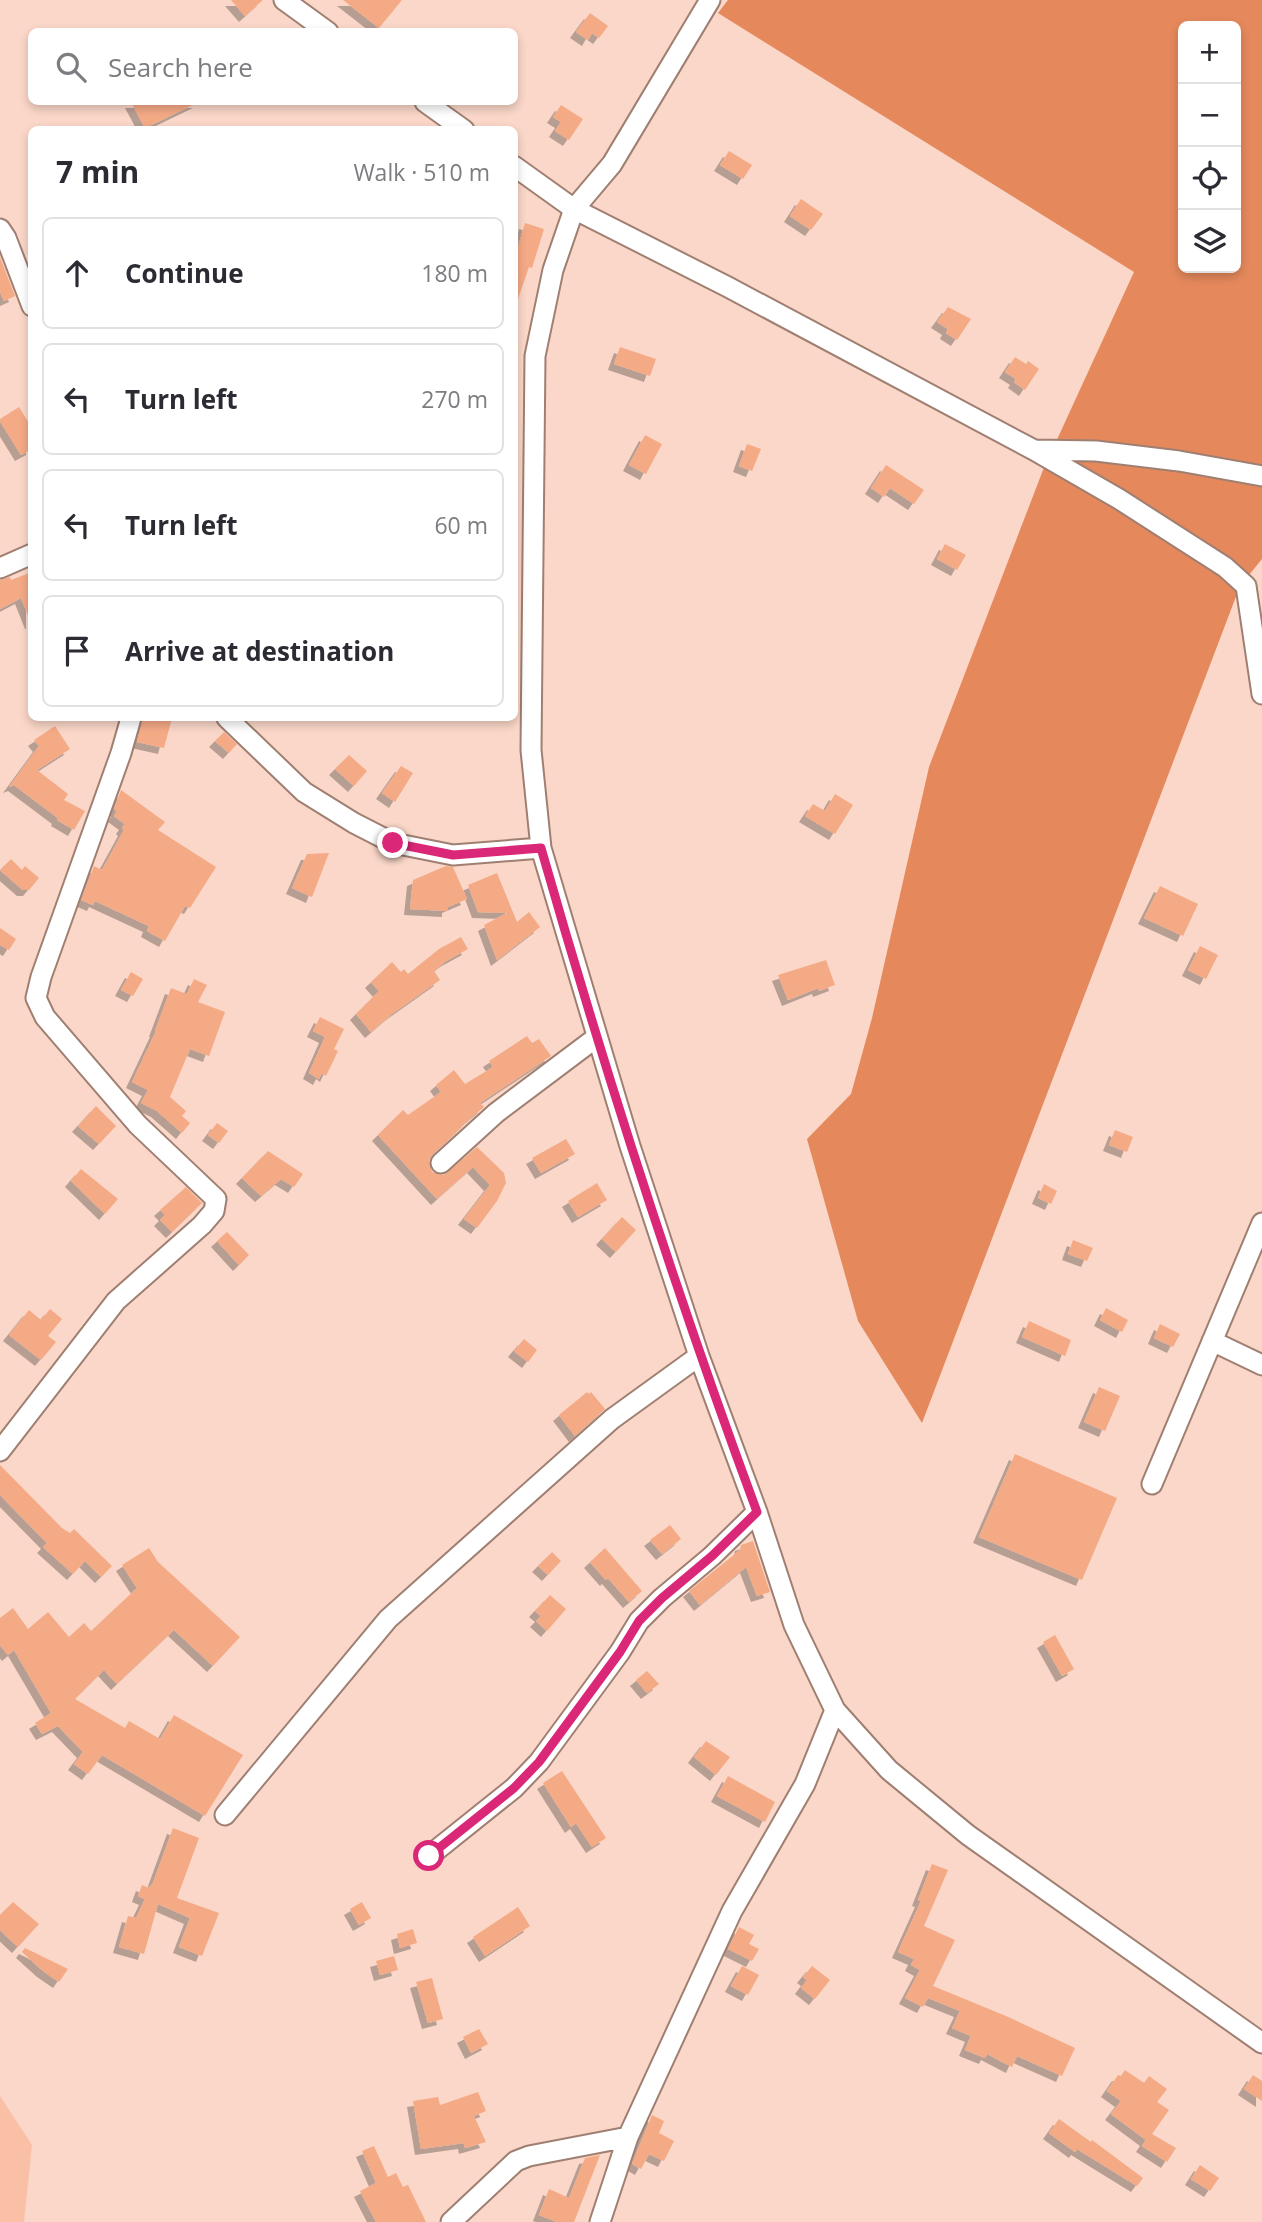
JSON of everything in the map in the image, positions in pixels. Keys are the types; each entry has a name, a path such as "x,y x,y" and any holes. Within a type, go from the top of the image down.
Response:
{"street":[{"path":"284,0 322,28"},
{"path":"710,0 612,164 574,209 552,270 535,356 531,750 541,848 597,1037 699,1356 757,1512 794,1625 835,1710 889,1770 968,1835 1262,2043"},
{"path":"429,105 458,126"},
{"path":"518,169 574,209 751,299 1034,450 1131,506 1225,567 1246,586 1262,694"},
{"path":"0,229 28,296"},
{"path":"1034,450 1096,451 1179,461 1262,476"},
{"path":"0,568 28,556"},
{"path":"0,1451 116,1301 202,1225 214,1211 216,1199 111,1096 45,1017 36,998 130,721"},
{"path":"230,721 304,792 393,843 453,855 541,848"},
{"path":"441,1163 496,1113 597,1037"},
{"path":"1152,1484 1262,1223"},
{"path":"1212,1341 1262,1365"},
{"path":"225,1815 388,1619 612,1419 699,1356"},
{"path":"429,1856 514,1788 539,1762 620,1652 639,1621 757,1512"},
{"path":"600,2222 628,2137 732,1911 805,1784 835,1710"},
{"path":"451,2222 516,2161 628,2137"}],"shaded area":[{"path":"728,0 1262,0 1262,559 1240,586 922,1423 858,1321 807,1139 851,1094 872,1018 929,767 1043,470 1134,272 718,13"},
{"path":"0,2096 32,2145 24,2222 0,2222"}],"building":[{"path":"231,0 263,0 245,16"},
{"path":"343,0 402,0 379,28"},
{"path":"590,13 608,26 599,38 592,33 588,40 576,32"},
{"path":"133,105 193,105 149,126 144,126"},
{"path":"561,105 583,119 569,140 555,131 561,122 553,117"},
{"path":"729,151 752,165 743,179 720,165"},
{"path":"801,199 823,214 811,230 790,216"},
{"path":"525,223 544,229 532,268 529,267 518,299 518,247"},
{"path":"0,257 15,296 4,301 0,292"},
{"path":"948,307 971,319 957,340 946,333 948,329 937,322"},
{"path":"620,347 656,359 650,376 614,364"},
{"path":"1015,357 1026,364 1028,361 1039,369 1025,390 1014,382 1016,379 1005,372"},
{"path":"19,407 28,422 28,451 21,455 0,419"},
{"path":"645,435 662,444 646,474 629,465"},
{"path":"747,444 761,449 752,471 739,466"},
{"path":"886,465 924,490 914,504 890,488 884,497 871,488"},
{"path":"945,544 966,555 957,570 937,559"},
{"path":"28,574 28,616 21,598 0,609 0,580 10,577 11,580"},
{"path":"142,721 171,721 164,748 137,742"},
{"path":"55,726 70,749 37,770 68,794 64,800 85,811 74,830 57,820 58,818 14,785 9,787 39,746 34,740"},
{"path":"224,732 237,744 229,753 215,741"},
{"path":"349,755 367,771 354,786 335,769"},
{"path":"401,766 413,773 395,802 382,793"},
{"path":"121,790 165,822 158,830 216,867 190,908 185,906 165,941 147,931 149,926 95,901 93,905 81,900 94,866 102,870 124,830 122,828 125,824 114,816"},
{"path":"835,794 853,805 835,834 805,816 813,804 825,811"},
{"path":"329,853 312,897 292,888 307,854"},
{"path":"11,859 22,870 25,866 39,878 29,890 23,890 0,870"},
{"path":"446,866 453,867 467,899 448,907 448,911 410,909 413,880"},
{"path":"497,873 517,922 529,912 540,927 497,960 484,925 507,913 478,912 468,885"},
{"path":"1160,886 1198,904 1183,936 1144,918"},
{"path":"0,928 16,939 9,950 0,945"},
{"path":"461,937 468,949 434,971 440,980 371,1032 356,1014 379,991 371,982 392,962 401,972 404,969 408,974 439,949"},
{"path":"1200,946 1218,955 1206,979 1188,970"},
{"path":"826,960 835,985 819,991 818,988 788,1000 778,975"},
{"path":"131,972 143,979 133,996 121,990"},
{"path":"194,979 207,985 198,1002 225,1012 209,1056 190,1049 170,1097 186,1111 182,1116 190,1123 182,1133 157,1111 141,1103 148,1090 132,1082 156,1031 171,988 187,994"},
{"path":"320,1017 344,1029 334,1049 338,1051 326,1076 322,1073 319,1079 309,1073 325,1037 313,1031"},
{"path":"527,1036 532,1043 539,1039 551,1056 480,1103 484,1107 461,1126 429,1160 432,1172 444,1175 477,1147 504,1173 506,1183 497,1201 477,1228 464,1219 490,1185 473,1167 437,1199 378,1135 403,1110 408,1115 441,1092 436,1085 454,1070 465,1084 493,1067 489,1061"},
{"path":"96,1106 116,1126 99,1144 78,1126"},
{"path":"217,1123 228,1131 219,1143 208,1135"},
{"path":"1115,1130 1133,1137 1127,1152 1109,1145"},
{"path":"566,1139 575,1154 541,1173 532,1158"},
{"path":"268,1151 303,1174 294,1187 281,1179 261,1196 242,1178"},
{"path":"81,1169 118,1199 105,1214 71,1181"},
{"path":"597,1183 607,1200 578,1217 568,1201"},
{"path":"1044,1184 1057,1191 1051,1204 1038,1198"},
{"path":"186,1187 202,1203 172,1232 160,1220 165,1215 160,1210"},
{"path":"622,1217 636,1230 616,1252 602,1239"},
{"path":"227,1232 249,1255 239,1265 217,1241"},
{"path":"1073,1240 1093,1248 1087,1261 1068,1254"},
{"path":"1106,1308 1128,1320 1122,1332 1100,1320"},
{"path":"50,1309 62,1319 48,1336 56,1342 41,1360 9,1335 29,1310 41,1320"},
{"path":"1029,1321 1071,1340 1065,1356 1022,1337"},
{"path":"1160,1324 1180,1334 1173,1347 1154,1338"},
{"path":"524,1339 537,1350 528,1362 514,1351"},
{"path":"1099,1387 1120,1396 1105,1431 1084,1422"},
{"path":"587,1392 591,1392 605,1409 575,1436 559,1415"},
{"path":"1015,1454 1117,1498 1082,1580 979,1537"},
{"path":"0,1465 62,1528 70,1533 74,1529 112,1566 101,1577 85,1561 73,1574 43,1547 47,1543 0,1495"},
{"path":"670,1525 681,1539 662,1554 650,1540"},
{"path":"753,1541 770,1592 757,1596 746,1567 700,1605 689,1591 740,1550 741,1545"},
{"path":"149,1548 158,1562 240,1637 213,1666 174,1630 117,1684 104,1670 75,1699 125,1728 129,1721 160,1739 174,1715 243,1755 205,1816 102,1755 88,1774 74,1764 83,1752 58,1726 42,1734 35,1723 51,1713 14,1650 8,1655 0,1645 0,1618 13,1608 28,1629 48,1612 69,1637 84,1623 91,1631 137,1588 122,1565"},
{"path":"605,1548 642,1591 629,1602 590,1562"},
{"path":"552,1552 561,1561 548,1575 538,1566"},
{"path":"550,1595 566,1609 547,1631 536,1621 541,1616 535,1611"},
{"path":"1055,1635 1074,1669 1062,1676 1043,1642"},
{"path":"647,1671 659,1684 647,1693 636,1680"},
{"path":"706,1741 730,1757 716,1775 694,1757"},
{"path":"562,1771 606,1838 592,1847 576,1823 571,1827 543,1783"},
{"path":"728,1776 775,1802 765,1822 717,1796"},
{"path":"173,1828 199,1838 177,1898 219,1913 202,1956 179,1947 190,1918 158,1904 144,1954 119,1947 128,1916 136,1918 145,1899 138,1896 142,1885 149,1888 153,1883"},
{"path":"932,1864 948,1870 924,1926 955,1940 933,1986 1075,2048 1062,2076 1017,2056 1012,2067 987,2054 985,2058 965,2050 971,2036 952,2028 960,2011 928,1998 923,2007 905,1998 920,1970 911,1965 914,1959 898,1952 921,1901 918,1900"},
{"path":"13,1902 39,1924 18,1947 0,1930 0,1915"},
{"path":"362,1902 371,1918 359,1925 350,1909"},
{"path":"518,1907 530,1926 485,1956 473,1937"},
{"path":"739,1927 754,1935 749,1944 759,1949 752,1961 728,1949"},
{"path":"413,1929 417,1943 400,1948 397,1934"},
{"path":"25,1948 68,1969 59,1982 22,1952"},
{"path":"394,1956 398,1970 380,1975 376,1961"},
{"path":"742,1966 759,1975 748,1995 731,1986"},
{"path":"812,1966 830,1980 815,1999 801,1988 807,1980 803,1977"},
{"path":"432,1978 443,2019 428,2023 416,1982"},
{"path":"479,2029 488,2044 471,2053 463,2037"},
{"path":"1125,2070 1144,2083 1149,2076 1167,2089 1157,2102 1169,2110 1152,2134 1176,2148 1167,2162 1142,2146 1146,2140 1111,2114 1121,2101 1107,2091"},
{"path":"1253,2075 1262,2081 1262,2101 1244,2089"},
{"path":"478,2092 486,2111 474,2116 486,2142 465,2148 464,2143 421,2149 413,2101 438,2097 440,2105"},
{"path":"652,2115 664,2121 659,2133 674,2141 664,2161 649,2154 641,2169 632,2164"},
{"path":"1059,2119 1143,2178 1137,2186 1077,2149 1075,2152 1049,2133"},
{"path":"374,2146 388,2177 396,2173 403,2187 408,2185 426,2222 376,2222 360,2191 376,2183 362,2151"},
{"path":"600,2155 574,2222 557,2222 539,2215 549,2189 569,2198 585,2158"},
{"path":"1200,2165 1219,2178 1210,2191 1191,2179"}],"route":[{"path":"393,843 453,855 541,848 630,1146 699,1356 757,1512 639,1621 620,1652 539,1762 514,1788 429,1856"}]}
